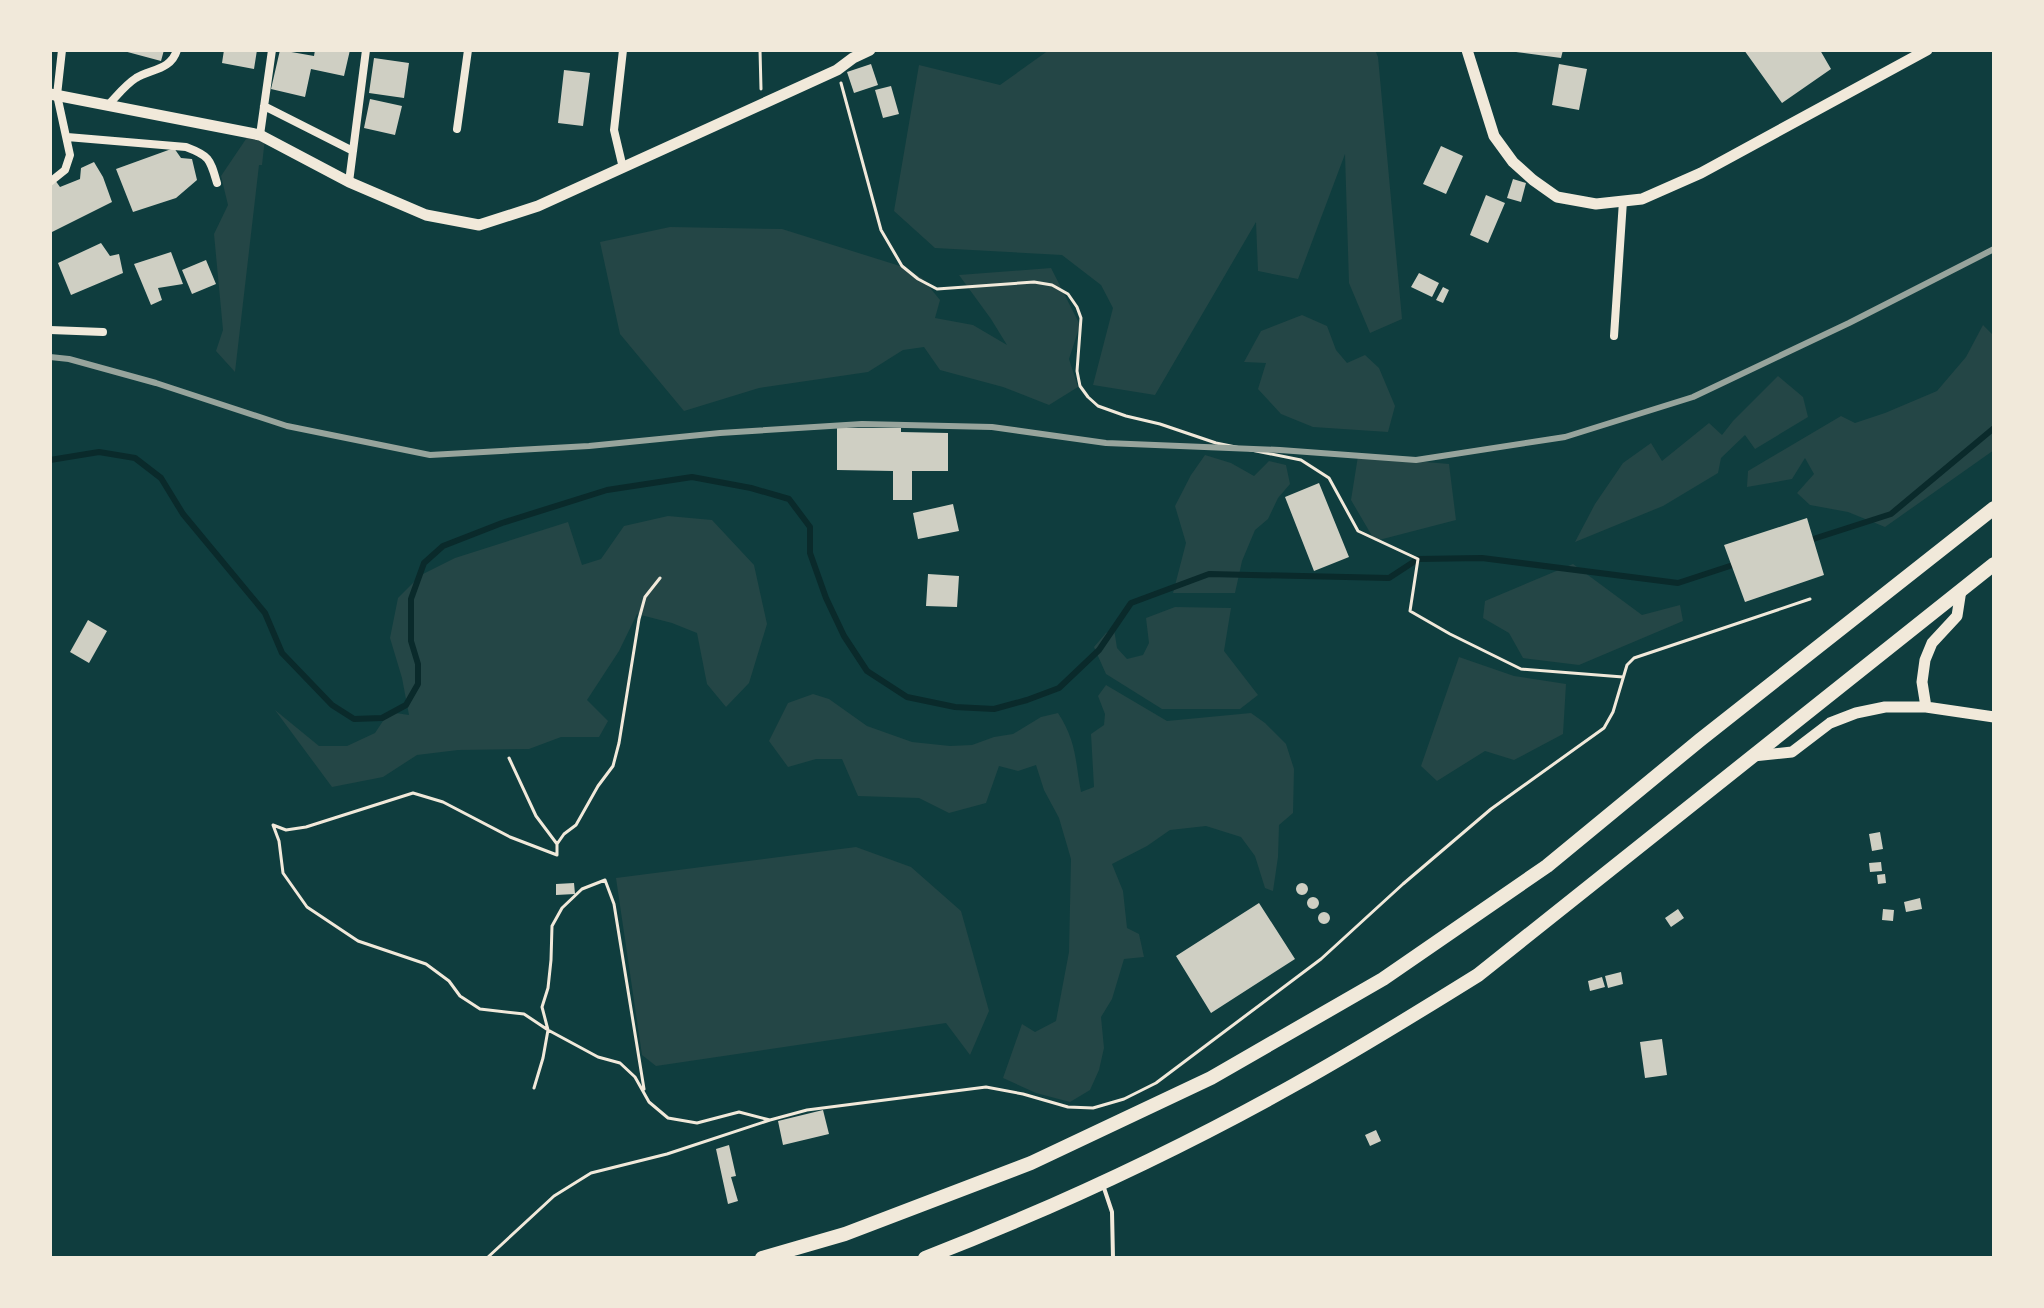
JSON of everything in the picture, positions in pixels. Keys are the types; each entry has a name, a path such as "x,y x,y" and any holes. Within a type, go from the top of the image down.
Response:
{"highway":[{"path":"762,1258 845,1234 1031,1163 1211,1078 1383,979 1547,866 1700,740 1994,508"},
{"path":"925,1258 1102,1182 1199,1136 1293,1086 1478,975 1994,564"}],"street":[{"path":"50,182 65,170 70,155 54,95 62,50"},
{"path":"108,105 136,78 166,66 177,50"},
{"path":"260,135 272,50"},
{"path":"349,182 366,50"},
{"path":"457,129 468,50"},
{"path":"623,50 614,130 623,168"},
{"path":"54,95 260,135 349,182 426,215 479,225 538,206 623,168 837,70 853,54 870,50"},
{"path":"1467,50 1494,136 1513,162 1557,197 1596,204 1642,199 1701,173 1927,50"},
{"path":"264,106 353,151"},
{"path":"67,137 186,147 202,153 211,162 217,183"},
{"path":"1614,336 1623,201"},
{"path":"50,330 103,332"},
{"path":"1926,707 1922,682 1925,660 1932,643 1957,616 1961,590"},
{"path":"1753,756 1792,752 1830,723 1885,707 1926,707 1994,717"}],"lane":[{"path":"1102,1182 1112,1212 1113,1258"}],"path":[{"path":"760,50 761,105"},
{"path":"837,70 881,230 902,266 918,279 937,289 1034,282 1052,285 1068,294 1081,318 1077,371 1080,386 1098,406 1216,443 1301,460 1329,478 1358,531 1418,559 1410,611 1521,669 1623,677"},
{"path":"660,578 645,597 642,608 613,766 576,825 557,844 557,855 510,837 443,802 413,793 306,827 286,830 273,825 279,841 283,873 307,907 358,941 426,964 449,981 460,996 480,1009 524,1014 598,1057 620,1063 635,1077 649,1102 668,1118 697,1123 739,1112 770,1120"},
{"path":"487,1258 554,1196 591,1173 667,1154 807,1110 986,1087 1068,1107 1093,1108 1124,1099 1156,1083 1321,959 1491,809 1604,728 1613,712 1627,665 1634,658 1810,599"},
{"path":"509,758 536,816 557,844"},
{"path":"534,1088 548,1030 542,1007 548,988 552,926 562,908 582,889 605,880 614,904 644,1093"}],"shaded area":[{"path":"1049,50 1375,50 1402,319 1370,333 1349,283 1345,154 1298,279 1258,271 1256,222 1155,395 1093,385 1113,308 1101,285 1062,255 935,248 894,211 919,65 1000,85"},
{"path":"248,136 265,138 262,165 259,165 235,372 216,351 223,330 214,234 228,205 221,176"},
{"path":"670,227 782,229 900,266 922,278 940,300 935,318 973,325 1007,345 959,275 1051,268 1080,325 1069,359 1078,387 1049,405 1003,387 940,370 924,347 903,350 868,372 759,388 684,411 620,334 600,242"},
{"path":"1302,315 1327,326 1336,350 1347,363 1365,355 1379,368 1395,406 1388,432 1313,427 1281,414 1258,389 1266,363 1244,362 1261,331"},
{"path":"1983,325 1994,336 1994,450 1885,527 1848,512 1810,505 1797,493 1814,474 1805,458 1792,479 1747,487 1748,471 1841,416 1855,423 1937,391 1966,357"},
{"path":"1778,376 1803,397 1808,417 1755,449 1745,435 1721,458 1718,473 1663,506 1575,542 1595,504 1623,463 1651,443 1662,461 1709,423 1722,435"},
{"path":"1205,455 1231,463 1254,476 1269,461 1286,465 1290,484 1278,498 1268,519 1255,530 1242,561 1235,593 1173,593 1186,543 1175,506"},
{"path":"1358,456 1449,464 1456,520 1375,541 1351,500"},
{"path":"668,516 712,520 754,565 767,624 749,683 726,707 707,684 697,633 637,614 619,651 587,700 608,721 599,737 561,737 529,749 458,750 417,755 383,777 332,787 275,710 319,746 347,746 375,733 389,712 409,715 390,638 398,598 421,575 455,558 568,522 582,565 601,559 624,526"},
{"path":"1573,564 1642,615 1680,605 1683,621 1579,665 1523,658 1509,633 1483,618 1485,601"},
{"path":"1175,607 1231,608 1224,651 1258,695 1240,709 1162,709 1106,674 1094,647 1106,633 1114,629 1117,648 1127,659 1143,655 1149,643 1146,618"},
{"path":"1459,657 1514,676 1566,684 1563,734 1514,760 1485,751 1437,781 1421,766"},
{"path":"1106,685 1167,721 1251,713 1286,744 1294,769 1293,813 1279,825 1273,891 1265,888 1255,856 1241,837 1206,826 1170,830 1112,864 1123,891 1127,928 1139,934 1144,957 1124,959 1112,999 1101,1017 1104,1048 1099,1070 1090,1090 1070,1102 1036,1093 1003,1078 1022,1024 1035,1032 1056,1021 1069,952 1071,859 1059,818 1044,790 1036,765 1018,771 999,766 986,803 949,813 919,798 858,796 842,759 816,759 788,767 769,741 788,703 813,694 829,699 867,726 912,742 950,746 972,745 1013,734 1041,717 1058,713 1072,743 1081,792 1094,787 1091,734 1104,725 1105,714 1098,696"},
{"path":"856,847 911,867 961,911 989,1011 970,1055 946,1023 656,1066 642,1055 616,878"}],"building":[{"path":"120,50 164,50 161,61"},
{"path":"224,50 257,50 254,69 222,63"},
{"path":"280,50 314,56 315,50 350,50 344,76 311,69 305,97 271,89"},
{"path":"1516,50 1563,50 1561,58"},
{"path":"1744,50 1820,50 1831,69 1782,103"},
{"path":"374,58 409,63 404,98 369,93"},
{"path":"871,64 878,85 854,93 847,72"},
{"path":"1559,64 1587,69 1579,110 1552,105"},
{"path":"564,70 590,73 583,126 558,123"},
{"path":"891,86 899,114 883,118 875,90"},
{"path":"370,99 402,106 395,135 364,128"},
{"path":"1441,146 1463,156 1446,194 1423,184"},
{"path":"174,148 181,158 192,159 197,180 176,198 133,212 116,169"},
{"path":"94,162 112,202 50,233 50,183 55,180 60,187 80,179 81,168"},
{"path":"1513,179 1526,183 1521,202 1507,198"},
{"path":"1486,195 1505,203 1488,243 1470,235"},
{"path":"101,243 110,256 119,254 123,273 71,295 58,263"},
{"path":"171,252 183,284 158,288 162,300 151,305 134,264"},
{"path":"206,260 216,284 192,294 182,270"},
{"path":"1419,273 1439,283 1432,297 1411,287"},
{"path":"1443,287 1449,290 1443,303 1436,300"},
{"path":"837,428 901,428 901,432 948,433 948,471 912,471 912,500 893,500 893,471 837,470"},
{"path":"1319,483 1349,557 1314,571 1285,497"},
{"path":"953,504 959,531 918,539 913,513"},
{"path":"1807,518 1824,575 1745,602 1724,545"},
{"path":"928,574 959,576 957,607 926,606"},
{"path":"88,620 107,631 89,663 70,652"},
{"path":"1880,832 1883,849 1872,851 1869,834"},
{"path":"1881,862 1882,871 1870,872 1869,863"},
{"path":"1885,874 1886,883 1878,884 1877,875"},
{"path":"574,883 575,894 556,895 556,884"},
{"path":"1302,883 1308,889 1302,895 1296,889"},
{"path":"1313,897 1319,903 1313,909 1307,903"},
{"path":"1920,898 1922,909 1906,912 1904,902"},
{"path":"1259,903 1295,959 1211,1013 1176,956"},
{"path":"1678,909 1684,918 1671,927 1665,918"},
{"path":"1883,909 1894,910 1893,921 1882,920"},
{"path":"1324,912 1330,918 1324,924 1318,918"},
{"path":"1621,972 1623,984 1608,988 1605,976"},
{"path":"1602,977 1605,987 1590,991 1588,981"},
{"path":"1662,1039 1667,1075 1645,1078 1640,1042"},
{"path":"823,1110 829,1134 783,1145 778,1121"},
{"path":"1376,1130 1381,1141 1370,1146 1365,1135"},
{"path":"729,1145 736,1176 731,1177 738,1201 728,1204 716,1149"}],"waterway":[{"path":"1807,541 1891,514 1994,428"},
{"path":"50,460 99,452 135,458 161,478 183,514 265,613 282,653 332,705 354,719 382,718 406,705 418,684 418,664 411,641 411,599 424,563 443,546 502,523 607,490 692,477 789,499 810,527 810,553 826,598 844,636 867,671 907,697 955,707 994,709 1059,688 1099,650 1131,603 1209,574 1389,578 1418,559 1482,558 1678,583 1739,563"}],"railway":[{"path":"50,357 69,359 156,383 287,426 430,455 589,446 720,433 862,424 992,427 1106,443 1280,450 1416,460 1565,437 1693,397 1849,323 1994,249"}]}
